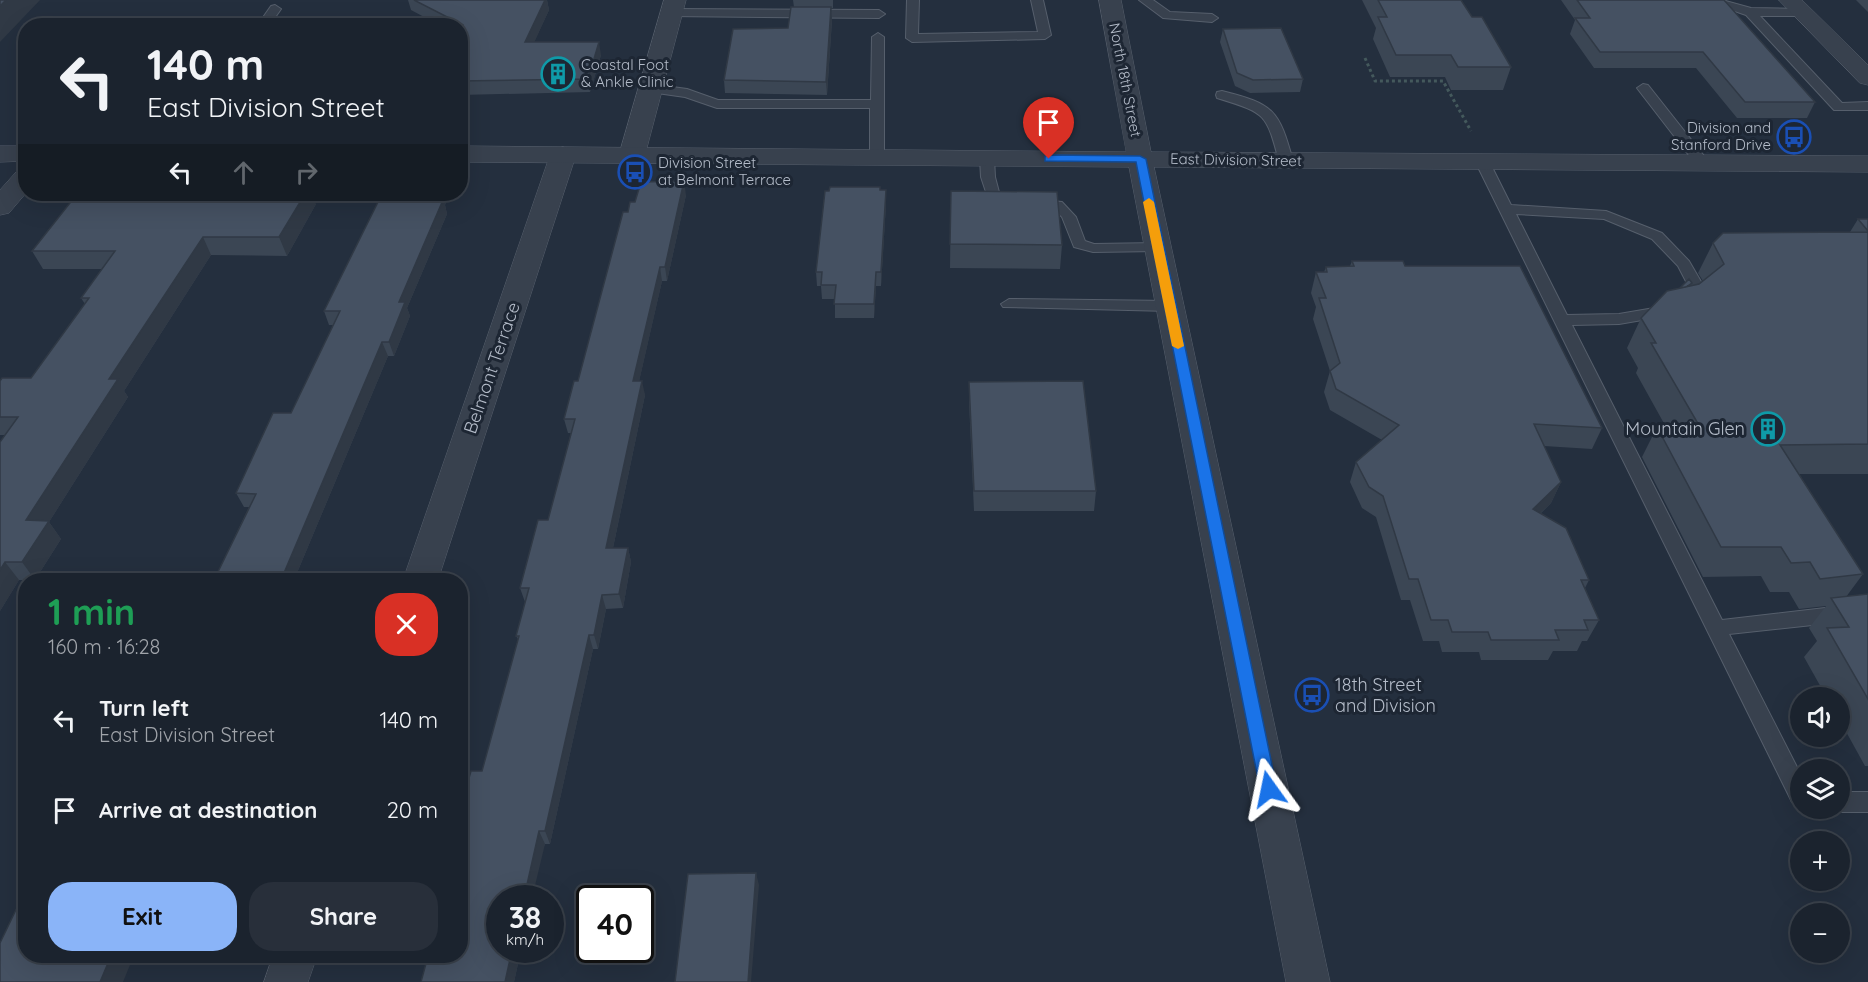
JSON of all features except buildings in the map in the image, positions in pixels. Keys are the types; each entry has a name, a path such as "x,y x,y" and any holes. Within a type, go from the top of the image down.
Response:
{"street":[{"name":"North 18th Street","path":"1110,0 1140,159 1308,982"},
{"path":"632,155 673,6"},
{"path":"1796,6 1868,78"},
{"path":"0,154 18,153"},
{"name":"East Division Street","path":"468,154 1868,164"},
{"name":"Belmont Terrace","path":"422,573 563,155"},
{"path":"0,207 18,186"},
{"path":"286,982 293,963"}],"lane":[{"path":"913,0 912,38 1045,35 1037,0"},
{"path":"1146,0 1167,15 1212,18"},
{"path":"1709,0 1750,12 1796,6"},
{"path":"673,6 879,14"},
{"path":"269,18 275,9"},
{"path":"1750,12 1839,107 1868,106"},
{"path":"877,157 878,37"},
{"path":"650,88 687,93 717,104 877,104"},
{"path":"1643,88 1703,164"},
{"path":"1222,95 1266,109 1273,116 1286,161"},
{"path":"987,158 994,198 1004,202 1057,205 1063,208 1069,216 1079,244 1092,248 1158,247"},
{"path":"1483,163 1790,775"},
{"path":"1506,208 1606,215 1656,236 1684,264 1699,292 1677,309 1619,319 1562,320"},
{"path":"1009,304 1170,306"},
{"path":"1716,628 1868,611"},
{"path":"1850,802 1868,802"}],"path":[{"path":"1365,58 1375,81 1443,81 1475,137"}],"slow traffic":[{"path":"1149,202 1178,346"}],"place":[{"name":"Coastal Foot & Ankle Clinic","path":"558,74"},
{"name":"Division and Stanford Drive","path":"1794,137"},
{"name":"Division Street at Belmont Terrace","path":"635,172"},
{"name":"Mountain Glen","path":"1768,429"},
{"name":"18th Street and Division","path":"1312,695"}],"route":[{"path":"1049,159 1140,159 1269,789"}]}
